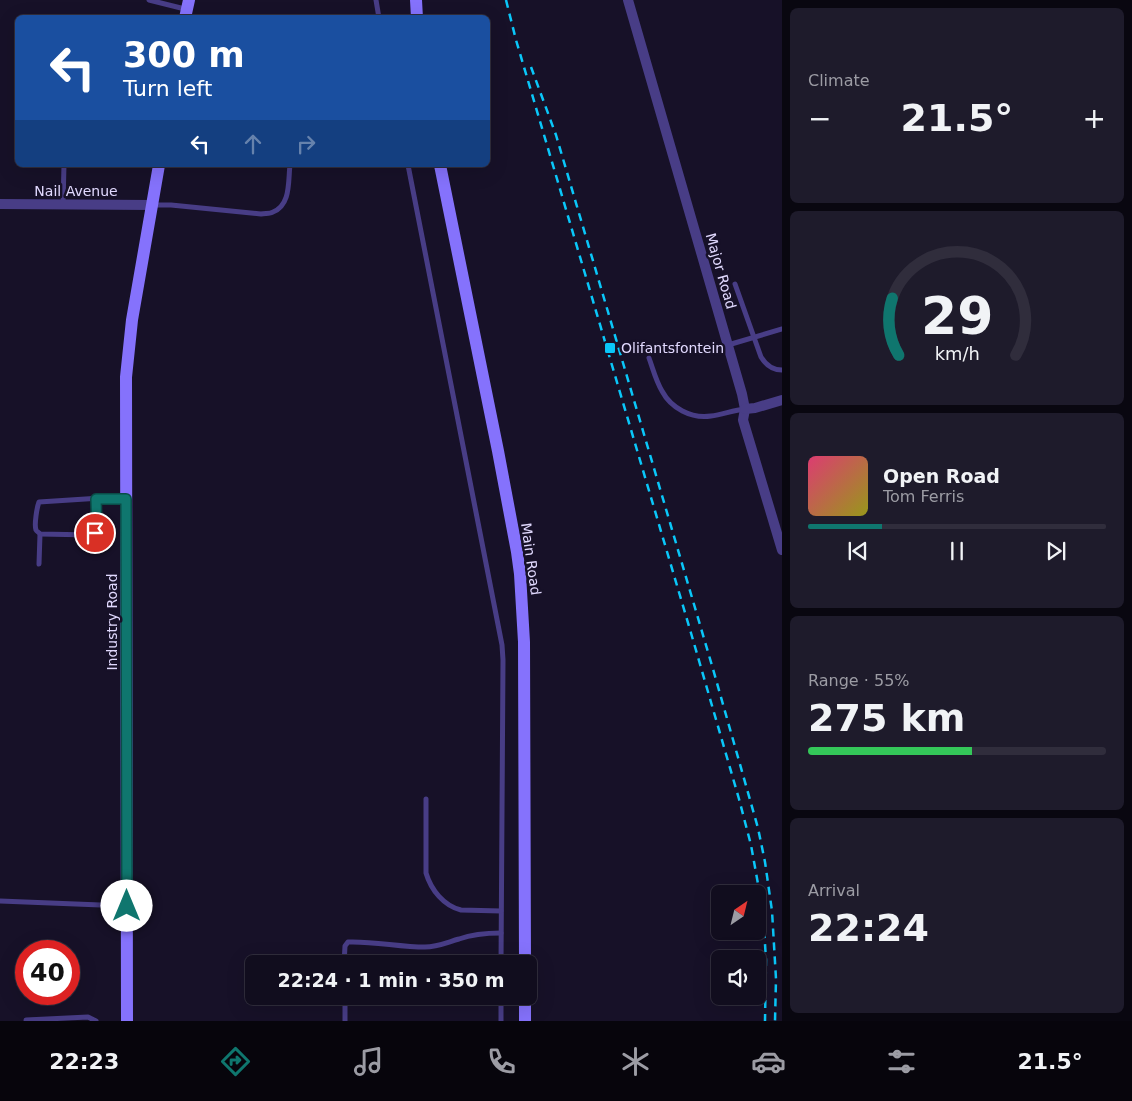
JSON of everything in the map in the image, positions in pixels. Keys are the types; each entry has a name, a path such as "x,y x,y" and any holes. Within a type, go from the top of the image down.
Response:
{"street":[{"path":"416,0 417,15"},
{"name":"Major Road","path":"628,0 742,394 745,409 743,420 782,550"},
{"name":"Industry Road","path":"127,1021 126,377 133,310 159,167"},
{"name":"Main Road","path":"440,167 498,451 520,574 524,642 525,955"},
{"name":"Nail Avenue","path":"0,204 152,205"},
{"path":"745,409 782,400"},
{"path":"525,1005 525,1021"}],"lane":[{"path":"149,0 187,9"},
{"path":"376,0 378,15"},
{"path":"63,204 64,167"},
{"path":"152,205 172,205 261,214 273,212 284,204 290,167"},
{"path":"408,167 502,645 501,955"},
{"path":"736,284 764,361 774,369 782,370"},
{"path":"728,345 782,329"},
{"path":"649,358 662,391 679,410 709,417 745,409"},
{"path":"40,534 92,535 97,530 96,499"},
{"path":"39,564 40,534 36,528 37,506 39,502 126,499"},
{"path":"426,799 426,873 432,888 455,909 501,911"},
{"path":"0,901 127,906"},
{"path":"344,955 345,946 348,942 360,941 427,947 442,945 479,934 501,932"},
{"path":"345,1005 345,1021"},
{"path":"500,1021 501,1005"},
{"path":"26,1020 68,1020 88,1017 96,1021"}],"railway":[{"path":"506,0 516,40 691,633 751,845 764,928 766,960 765,1021"},
{"path":"531,67 556,135 758,828 772,911 776,979 775,1021"}],"place":[{"name":"Olifantsfontein","path":"610,348"}],"route":[{"path":"95,533 97,530 96,499 126,499 127,906"}]}
